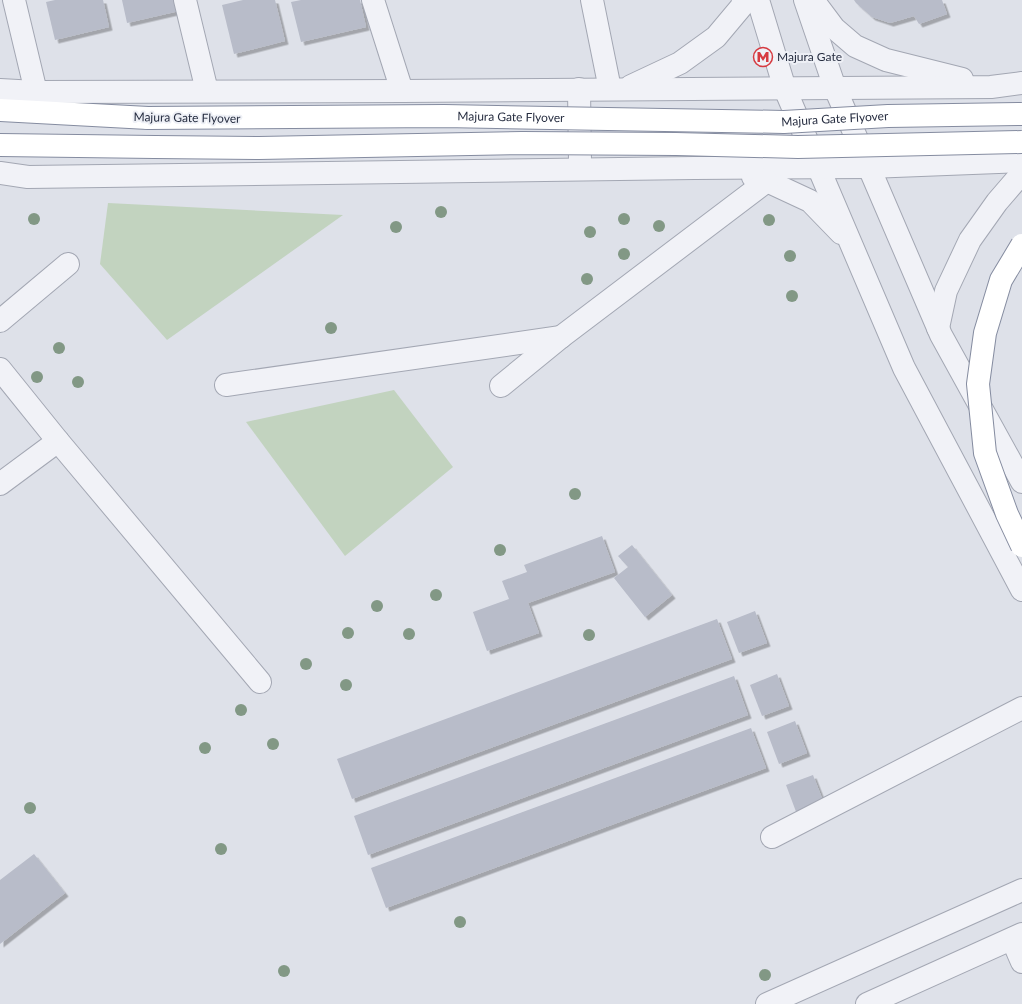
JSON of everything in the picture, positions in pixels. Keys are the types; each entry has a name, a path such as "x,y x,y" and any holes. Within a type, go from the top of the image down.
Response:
{"highway":[{"name":"Majura Gate Flyover","path":"0,110 148,118 444,116 784,122 888,116 1022,114"},
{"name":"Majura Gate Flyover","path":"0,145 259,148 530,143 676,144 798,148 1022,142"},
{"path":"1022,245 1001,280 985,333 978,384 985,453 1007,514 1022,546"}],"street":[{"path":"14,0 36,92"},
{"path":"184,0 207,91"},
{"path":"373,0 402,91"},
{"path":"592,0 617,89"},
{"path":"617,89 680,63 716,37 742,6 743,0"},
{"path":"758,0 786,89 904,368 1022,590"},
{"path":"805,0 835,88 938,328 1022,482"},
{"path":"813,0 834,28 855,46 886,60 991,87"},
{"path":"0,90 36,92 786,89 991,87 1022,83"},
{"path":"579,89 580,169"},
{"path":"0,173 28,178 580,169 869,167 1022,161"},
{"path":"720,168 767,181 810,201 838,229 854,251"},
{"path":"938,328 946,291 970,240 997,202 1022,173"},
{"path":"501,386 561,337 767,181"},
{"path":"0,321 68,264"},
{"path":"226,385 561,337"},
{"path":"0,369 58,441 260,682"},
{"path":"0,484 58,441"},
{"path":"772,837 1022,708"},
{"path":"775,1002 1022,890"},
{"path":"867,1004 1017,937 1022,962"}],"green space":[{"path":"108,203 343,215 167,340 100,264"},
{"path":"394,390 453,467 345,556 246,422"}],"building":[{"path":"55,0 103,0 109,27 55,40 46,2"},
{"path":"122,0 177,0 179,11 127,23"},
{"path":"243,0 275,0 285,41 234,54 222,5"},
{"path":"301,0 360,0 366,27 301,42 291,2"},
{"path":"854,0 942,0 947,14 919,24 914,16 890,23 872,17"},
{"path":"602,536 615,572 528,603 539,633 487,651 473,612 509,599 502,581 527,572 524,565"},
{"path":"632,545 672,595 645,617 614,578 628,567 618,556"},
{"path":"755,611 767,643 739,653 727,622"},
{"path":"717,619 732,659 352,799 337,759"},
{"path":"777,674 789,706 762,716 750,685"},
{"path":"734,676 748,715 368,855 354,816"},
{"path":"795,721 807,753 779,764 767,732"},
{"path":"751,728 766,768 386,908 371,868"},
{"path":"813,775 825,806 798,817 786,785"},
{"path":"34,854 65,893 0,944 0,880"}],"place":[{"name":"Majura Gate","path":"763,57"}]}
